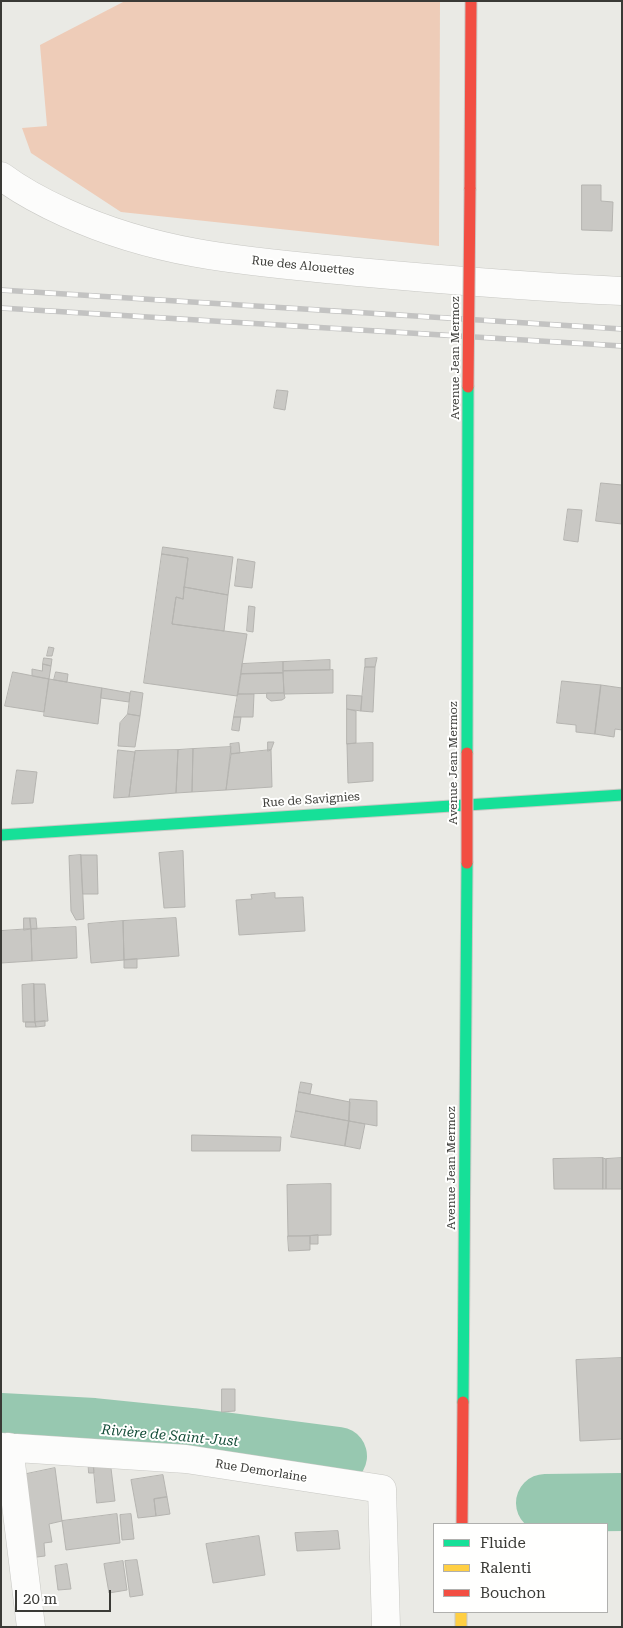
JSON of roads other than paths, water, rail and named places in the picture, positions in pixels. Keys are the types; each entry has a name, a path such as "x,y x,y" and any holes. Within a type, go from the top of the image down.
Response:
{"main road":[{"name":"Avenue Jean Mermoz","path":"462,1523 472,1"},
{"name":"Rue de Savignies","path":"1,835 622,795"},
{"path":"461,1613 461,1627"}],"street":[{"name":"Rue des Alouettes","path":"1,176 30,195 87,223 156,245 190,253 264,263 416,277 622,291"},
{"path":"5,1447 31,1627"},
{"name":"Rue Demorlaine","path":"5,1447 186,1459 382,1489 386,1627"}],"waterway":[{"name":"Rivière de Saint-Just","path":"1,1422 94,1427 192,1437 338,1456"},
{"name":"Rivière de Saint-Just","path":"545,1503 622,1502"}],"railway":[{"path":"1,290 622,329"},
{"path":"1,308 622,346"}]}
